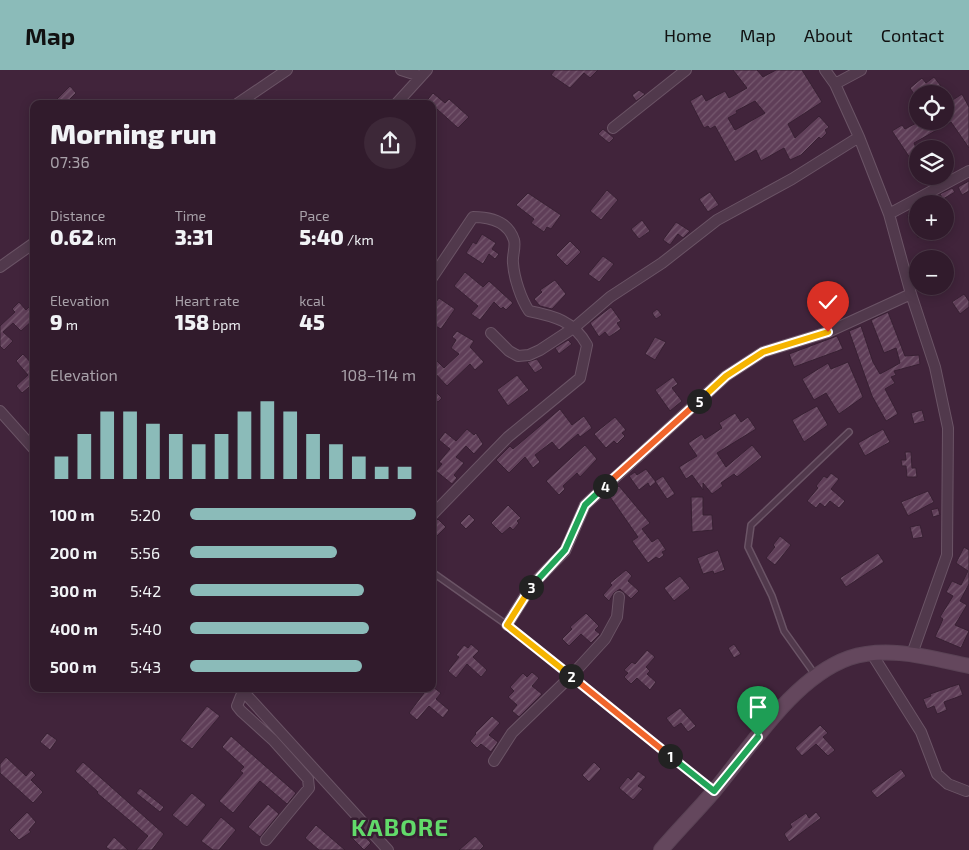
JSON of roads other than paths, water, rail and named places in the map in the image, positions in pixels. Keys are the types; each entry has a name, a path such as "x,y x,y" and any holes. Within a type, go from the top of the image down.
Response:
{"main road":[{"path":"660,850 714,791 786,704 817,676 849,658 872,654 912,654 969,666"}],"street":[{"path":"243,100 287,70"},
{"path":"401,70 424,73"},
{"path":"612,128 686,70"},
{"path":"825,70 835,84 889,214 909,287"},
{"path":"835,84 862,70"},
{"path":"400,100 424,73"},
{"path":"491,333 518,356 540,350 574,327 610,297 662,263 717,220 792,179 858,137"},
{"path":"889,214 969,171"},
{"path":"436,272 473,217 490,217 504,225 514,240 513,265 523,301 529,311 557,317 574,327 587,345 580,378 508,437 436,511"},
{"path":"0,267 30,246"},
{"path":"507,625 532,585 565,550 585,505 726,376 763,352 828,332 865,313 909,295"},
{"path":"911,295 935,367 948,428 949,493 947,555 912,654"},
{"path":"0,411 30,445"},
{"path":"494,761 512,733 571,676 605,639 617,617 619,597"},
{"path":"872,654 920,732 937,774 948,784 966,791"},
{"path":"242,692 237,706 273,740 308,779 309,788 266,840"},
{"path":"244,692 388,850"}],"lane":[{"path":"817,676 784,631 772,596 748,547 752,525 849,432"},
{"path":"436,575 507,625 714,791"}],"district":[{"name":"KABORE","path":"400,828"}]}
